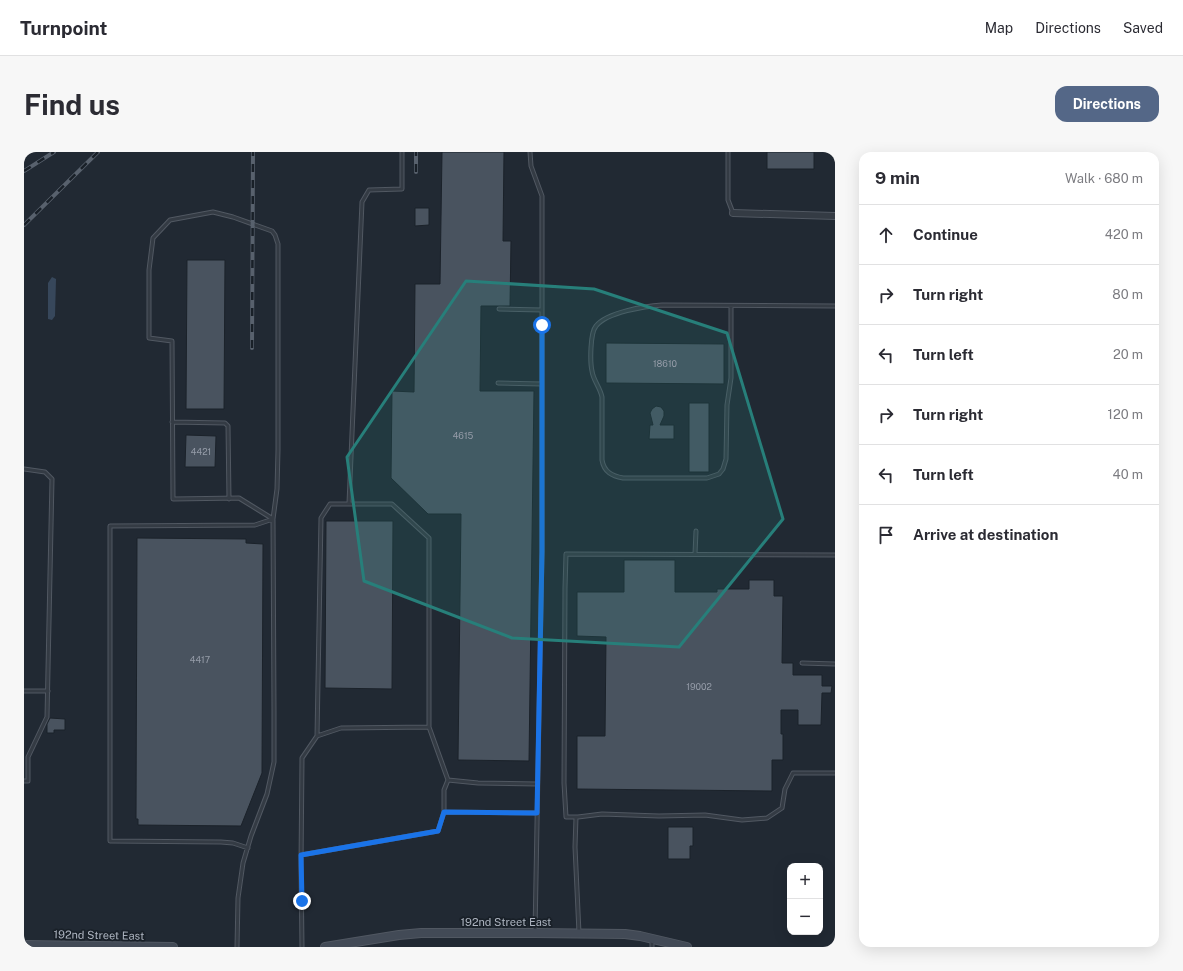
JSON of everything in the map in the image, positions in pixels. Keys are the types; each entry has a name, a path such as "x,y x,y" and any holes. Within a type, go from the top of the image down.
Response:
{"street":[{"path":"733,213 835,216"},
{"name":"192nd Street East","path":"325,947 421,933 625,934 652,938 687,947"},
{"name":"192nd Street East","path":"24,945 173,947"}],"lane":[{"path":"348,503 362,202 369,190 402,189 402,152"},
{"path":"530,152 531,166 542,196 542,552 535,933"},
{"path":"728,152 728,200 733,213"},
{"path":"237,947 238,898 243,863 268,794 274,762 273,519 277,489 278,450 278,244 272,231 266,228 213,212 170,220 153,238 149,270 149,338 172,341 173,499 239,498 273,519"},
{"path":"731,306 731,378 727,405 726,459 724,469 714,477 699,478 623,478 612,475 603,465 602,460 602,400 601,393 593,376 591,367 592,335 596,325 606,318 644,306 731,306 835,306"},
{"path":"499,309 542,310"},
{"path":"498,383 542,384"},
{"path":"172,422 225,423 228,426 229,498"},
{"path":"24,469 45,472 52,479 47,717 28,757 28,781 24,781"},
{"path":"301,855 438,831 444,812 444,790 448,780 429,726 429,538 392,504 330,504 321,518 317,736 302,758 301,855 302,947"},
{"path":"248,848 233,843 220,842 110,841 110,526 255,525 273,519"},
{"path":"695,554 696,532"},
{"path":"835,555 566,554 564,783 566,817 602,814 659,816 705,815 742,820 767,818 782,808 785,789 793,773 835,773"},
{"path":"802,663 835,664"},
{"path":"24,691 48,691"},
{"path":"317,736 341,728 429,726"},
{"path":"448,780 478,783 537,784"},
{"path":"444,812 537,813"},
{"path":"576,817 575,847 579,933"},
{"path":"652,938 652,947"}],"highlighted area":[{"path":"466,281 594,289 727,333 783,519 679,647 512,638 364,581 347,457"}],"water":[{"path":"52,277 56,279 55,316 52,320 48,319 48,283"}],"building":[{"path":"442,152 504,152 503,241 511,241 510,306 481,306 480,391 534,391 529,761 458,760 461,514 428,514 391,478 392,391 414,392 415,284 440,284"},
{"path":"767,152 814,152 814,169 767,169"},
{"path":"415,208 429,208 429,225 415,226"},
{"path":"187,260 225,260 224,409 186,409"},
{"path":"606,343 724,344 724,384 606,383"},
{"path":"689,403 709,403 709,472 689,472"},
{"path":"656,406 661,407 664,411 664,416 660,425 674,425 674,439 649,439 650,425 653,425 650,413"},
{"path":"186,435 216,436 215,467 185,467"},
{"path":"326,521 393,521 392,689 325,688"},
{"path":"137,538 246,539 246,543 263,544 262,773 241,826 138,825 138,819 136,819"},
{"path":"624,560 675,560 675,592 717,592 717,589 749,589 749,580 774,580 774,596 783,596 782,663 793,663 793,675 822,675 822,686 832,686 831,693 822,693 821,725 798,725 798,710 781,710 783,760 772,760 772,791 577,789 577,736 605,736 606,637 577,636 577,592 624,592"},
{"path":"50,718 65,719 65,730 54,730 54,733 47,733 47,724"},
{"path":"668,827 693,827 693,846 690,846 690,859 668,859"}],"railway":[{"path":"24,171 54,152"},
{"path":"24,225 98,152"},
{"path":"252,348 253,152"},
{"path":"416,152 416,172"}],"route":[{"path":"302,901 301,855 438,831 444,812 537,813 542,552 542,325"}]}
